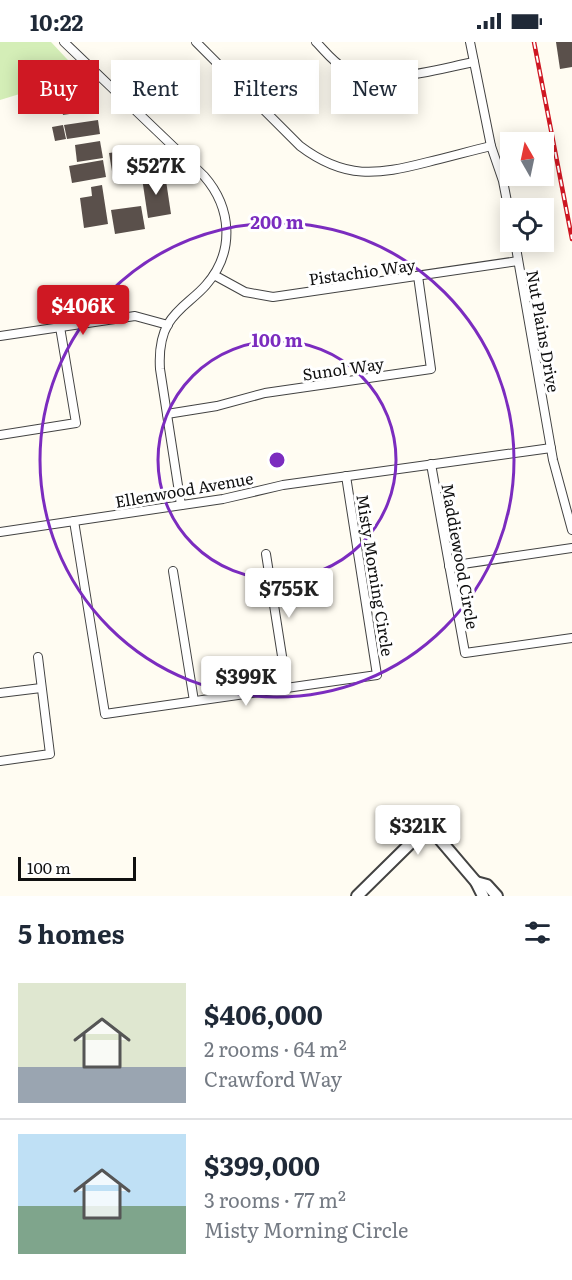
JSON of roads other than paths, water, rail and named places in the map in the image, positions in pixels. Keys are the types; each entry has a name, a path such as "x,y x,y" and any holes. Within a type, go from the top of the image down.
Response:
{"street":[{"path":"64,42 204,176 215,190 226,216 227,235 224,253 214,275 202,290 181,307 168,325 161,342 159,360 181,505"},
{"path":"196,42 300,146 334,166 363,172 382,172 491,146"},
{"path":"316,42 329,57 345,69 368,76 398,76 474,62"},
{"path":"470,42 491,146 506,198"},
{"name":"Nut Plains Drive","path":"517,252 550,448 572,530"},
{"name":"Pistachio Way","path":"214,275 245,292 273,297 518,261"},
{"name":"Sunol Way","path":"167,414 217,406 265,393 431,369 418,276"},
{"path":"0,336 135,316 168,325"},
{"path":"0,435 76,423 60,327"},
{"name":"Ellenwood Avenue","path":"0,532 223,499 283,485 550,448"},
{"name":"Maddiewood Circle","path":"432,464 465,653 572,638"},
{"name":"Misty Morning Circle","path":"74,521 105,714 378,675 346,476"},
{"path":"449,566 572,548"},
{"path":"266,554 287,688"},
{"path":"173,571 194,701"},
{"path":"0,761 50,754 38,657"},
{"path":"0,693 41,688"},
{"path":"357,896 421,833 427,831 436,835 476,882 483,896"},
{"path":"476,882 487,885 497,896"}],"railway":[{"path":"534,42 572,239"}]}
